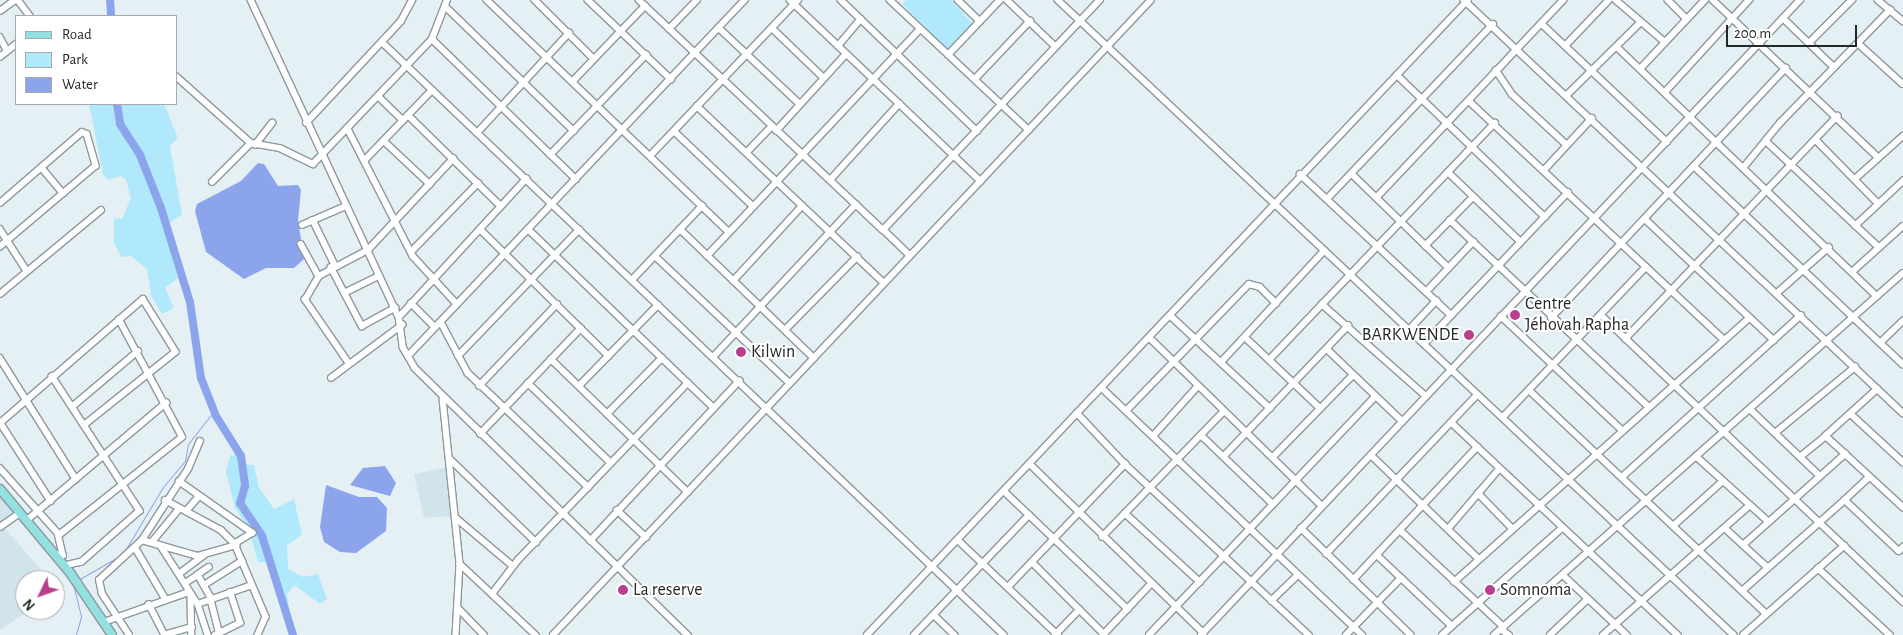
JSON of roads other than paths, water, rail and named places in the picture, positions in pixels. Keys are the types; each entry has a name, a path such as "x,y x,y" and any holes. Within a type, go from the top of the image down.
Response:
{"main road":[{"path":"0,489 65,566 112,635"}],"street":[{"path":"0,11 16,0 29,15"},
{"path":"251,0 306,123 399,317 402,325 403,347 408,356 443,399 688,635"},
{"path":"306,123 382,42 412,0"},
{"path":"178,78 253,144 280,148 313,164 322,157 432,40 446,7 447,0"},
{"path":"487,0 729,232"},
{"path":"535,0 594,59"},
{"path":"588,0 670,79"},
{"path":"639,0 773,129 910,256"},
{"path":"669,29 697,0"},
{"path":"408,356 746,0"},
{"path":"841,0 977,131"},
{"path":"890,0 898,2 920,29 1029,130"},
{"path":"958,0 980,21"},
{"path":"948,55 1000,0"},
{"path":"1007,0 1055,46"},
{"path":"1014,0 1014,7"},
{"path":"1058,0 1734,635"},
{"path":"883,230 1100,0"},
{"path":"553,635 1151,0"},
{"path":"867,635 1172,317 1274,201 1397,75 1466,0 1568,94 1642,167 1828,340 1903,413"},
{"path":"1377,197 1448,124 1496,70 1563,0"},
{"path":"1565,46 1610,0"},
{"path":"1616,0 1640,23 1665,42"},
{"path":"1668,0 1687,19"},
{"path":"1640,69 1705,0"},
{"path":"1713,0 1812,92 1878,157"},
{"path":"1665,92 1749,0"},
{"path":"1031,465 1150,585 1176,606 1203,634 1800,0"},
{"path":"1809,43 1852,0"},
{"path":"1878,0 1903,21"},
{"path":"650,156 772,28 794,1 846,54 981,181"},
{"path":"573,81 645,6"},
{"path":"446,7 574,131"},
{"path":"1744,167 1834,67 1859,44 1890,10"},
{"path":"1783,18 1834,67"},
{"path":"838,46 861,20"},
{"path":"975,79 1030,21"},
{"path":"1568,94 1640,23"},
{"path":"1327,199 1423,100 1493,24"},
{"path":"1542,24 1667,142"},
{"path":"719,28 800,104"},
{"path":"772,28 824,78"},
{"path":"707,256 920,29"},
{"path":"477,132 569,33"},
{"path":"0,37 7,50"},
{"path":"432,40 500,108 576,179"},
{"path":"382,42 1004,635"},
{"path":"1859,44 1903,84"},
{"path":"0,57 15,45"},
{"path":"1617,46 1716,142 1829,247 1877,296"},
{"path":"747,152 800,104 846,54"},
{"path":"550,155 646,56"},
{"path":"1552,318 1786,68"},
{"path":"1496,70 1512,94 1567,145"},
{"path":"1397,75 1545,217"},
{"path":"364,161 432,90"},
{"path":"378,96 403,120"},
{"path":"1469,101 1545,169 1724,340"},
{"path":"830,180 899,104"},
{"path":"697,106 884,284"},
{"path":"408,115 501,206"},
{"path":"1625,339 1743,214 1792,166 1837,116"},
{"path":"1545,169 1592,118"},
{"path":"212,182 253,144 272,122"},
{"path":"1270,359 1494,123"},
{"path":"348,129 411,252 432,281 457,304"},
{"path":"674,131 753,206"},
{"path":"0,202 82,132 87,134 96,166 0,247"},
{"path":"1856,178 1903,136"},
{"path":"1816,140 1856,178 1878,203"},
{"path":"384,141 430,184"},
{"path":"1767,142 1879,247"},
{"path":"349,364 305,300 319,276 333,266 368,250 453,159"},
{"path":"1694,166 1903,364"},
{"path":"42,168 64,194"},
{"path":"1448,172 1521,242"},
{"path":"1300,174 1451,315"},
{"path":"1352,174 1449,268"},
{"path":"399,317 526,179"},
{"path":"1855,226 1903,181"},
{"path":"411,252 478,183"},
{"path":"1424,344 1568,192"},
{"path":"1425,246 1473,197"},
{"path":"713,357 856,204"},
{"path":"302,225 346,206"},
{"path":"632,280 702,206"},
{"path":"733,281 802,206"},
{"path":"0,294 101,210"},
{"path":"1644,219 1774,340"},
{"path":"313,220 344,293 363,327 395,308"},
{"path":"1450,220 1524,292 1648,406"},
{"path":"1853,271 1903,226"},
{"path":"0,229 27,271"},
{"path":"480,229 609,356"},
{"path":"528,229 714,408"},
{"path":"680,229 814,358"},
{"path":"458,356 580,230"},
{"path":"1426,292 1473,242"},
{"path":"301,244 319,276"},
{"path":"1776,293 1805,270 1829,247"},
{"path":"1223,360 1324,251"},
{"path":"655,256 790,383"},
{"path":"784,330 857,257"},
{"path":"1503,418 1646,267"},
{"path":"1494,635 1903,273"},
{"path":"344,293 379,276"},
{"path":"1126,410 1174,363 1197,336 1249,284 1260,287 1276,303"},
{"path":"50,500 0,423 143,299 175,348 85,425"},
{"path":"1410,330 1436,301"},
{"path":"411,303 435,328"},
{"path":"479,386 556,304"},
{"path":"1322,304 1426,396"},
{"path":"579,386 658,305"},
{"path":"1601,315 1673,386 1901,598"},
{"path":"1501,316 1622,430"},
{"path":"1622,477 1801,316"},
{"path":"1172,317 1197,336 1223,360 1270,408"},
{"path":"1454,582 1567,477 1749,318"},
{"path":"59,535 182,437 138,351 119,320"},
{"path":"441,322 458,356 479,386 588,487"},
{"path":"1880,343 1903,322"},
{"path":"331,378 402,325"},
{"path":"1224,456 1348,326"},
{"path":"480,434 581,328"},
{"path":"1245,337 1320,408"},
{"path":"1151,339 1322,506"},
{"path":"1327,349 1352,376 1402,421"},
{"path":"73,406 138,351"},
{"path":"0,358 76,479"},
{"path":"607,414 662,358"},
{"path":"551,359 688,492"},
{"path":"1775,433 1855,367"},
{"path":"52,376 140,511 137,518 82,562 65,566"},
{"path":"1273,457 1352,376"},
{"path":"590,540 739,381"},
{"path":"528,383 611,463"},
{"path":"492,594 514,566 562,514 688,383"},
{"path":"1153,436 1198,386"},
{"path":"1102,388 1178,458 1362,635"},
{"path":"1800,457 1852,414 1878,389"},
{"path":"1529,390 1766,613"},
{"path":"1326,554 1398,481 1478,394"},
{"path":"1149,635 1375,397"},
{"path":"443,399 460,564 459,610 456,635"},
{"path":"27,520 166,403"},
{"path":"1750,409 1820,476"},
{"path":"1102,536 1224,411"},
{"path":"1078,413 1125,464 1309,635"},
{"path":"1852,414 1903,462"},
{"path":"1452,422 1499,469 1678,635"},
{"path":"1201,435 1273,504"},
{"path":"1826,436 1869,478 1903,507"},
{"path":"129,635 120,616 102,594 99,580 142,540 165,500 179,482 200,441"},
{"path":"1353,580 1476,447"},
{"path":"1743,545 1793,498 1845,454"},
{"path":"1371,455 1478,558"},
{"path":"1696,456 1768,521"},
{"path":"450,459 536,542"},
{"path":"1008,587 1076,512 1125,464"},
{"path":"0,468 39,510 59,535 63,555 56,555"},
{"path":"1448,529 1499,469"},
{"path":"1742,591 1766,566 1869,478"},
{"path":"1673,526 1723,481"},
{"path":"179,482 253,533 235,544 203,556 179,574"},
{"path":"1004,491 1128,609"},
{"path":"1478,493 1512,528"},
{"path":"187,510 199,496"},
{"path":"165,500 179,509 187,510 235,544 266,617 258,635"},
{"path":"1844,500 1899,551 1903,548"},
{"path":"1603,635 1696,549 1725,528 1750,506"},
{"path":"152,542 179,509"},
{"path":"617,510 646,537"},
{"path":"0,527 20,513"},
{"path":"1126,513 1200,582"},
{"path":"914,635 1029,515"},
{"path":"455,517 514,566"},
{"path":"1302,528 1326,554 1411,635"},
{"path":"1442,635 1562,528"},
{"path":"1725,528 1766,566"},
{"path":"1400,530 1478,603 1509,635"},
{"path":"142,540 203,556"},
{"path":"959,541 1056,634 1079,610"},
{"path":"161,546 198,604 208,635"},
{"path":"1743,635 1844,546"},
{"path":"135,547 165,598"},
{"path":"1377,555 1452,626"},
{"path":"204,584 242,561"},
{"path":"1032,562 1104,634 1150,585"},
{"path":"460,564 536,635"},
{"path":"184,583 209,566"},
{"path":"1818,568 1890,635"},
{"path":"197,575 204,584 210,600 219,635 240,621 230,593"},
{"path":"1272,601 1298,575"},
{"path":"1563,575 1627,635"},
{"path":"1346,635 1401,578"},
{"path":"198,604 252,586"},
{"path":"104,622 165,598 190,594"},
{"path":"190,594 192,635"},
{"path":"1550,635 1588,599"},
{"path":"149,604 164,635 192,627"},
{"path":"459,610 484,635"},
{"path":"934,615 955,635"}],"water":[{"path":"258,163 264,164 278,186 298,185 301,190 298,220 304,259 294,268 266,268 244,279 206,252 195,211 197,204 241,181"},
{"path":"385,466 396,483 390,496 350,485 363,468"},
{"path":"326,485 359,497 377,497 387,508 386,531 356,553 340,552 324,542 320,527"}],"waterway":[{"path":"110,0 111,15"},
{"path":"117,105 120,124 140,155 161,208 190,302 201,378 216,416 241,456 245,486 240,503 262,536 293,635"},
{"path":"78,580 123,554 163,487 185,461 188,444 214,411"},
{"path":"73,584 81,617 76,635"}],"place":[{"name":"Centre Jéhovah Rapha","path":"1515,315"},
{"name":"BARKWENDE","path":"1469,335"},
{"name":"Kilwin","path":"741,352"},
{"name":"La reserve","path":"623,590"},
{"name":"Somnoma","path":"1490,590"}]}
